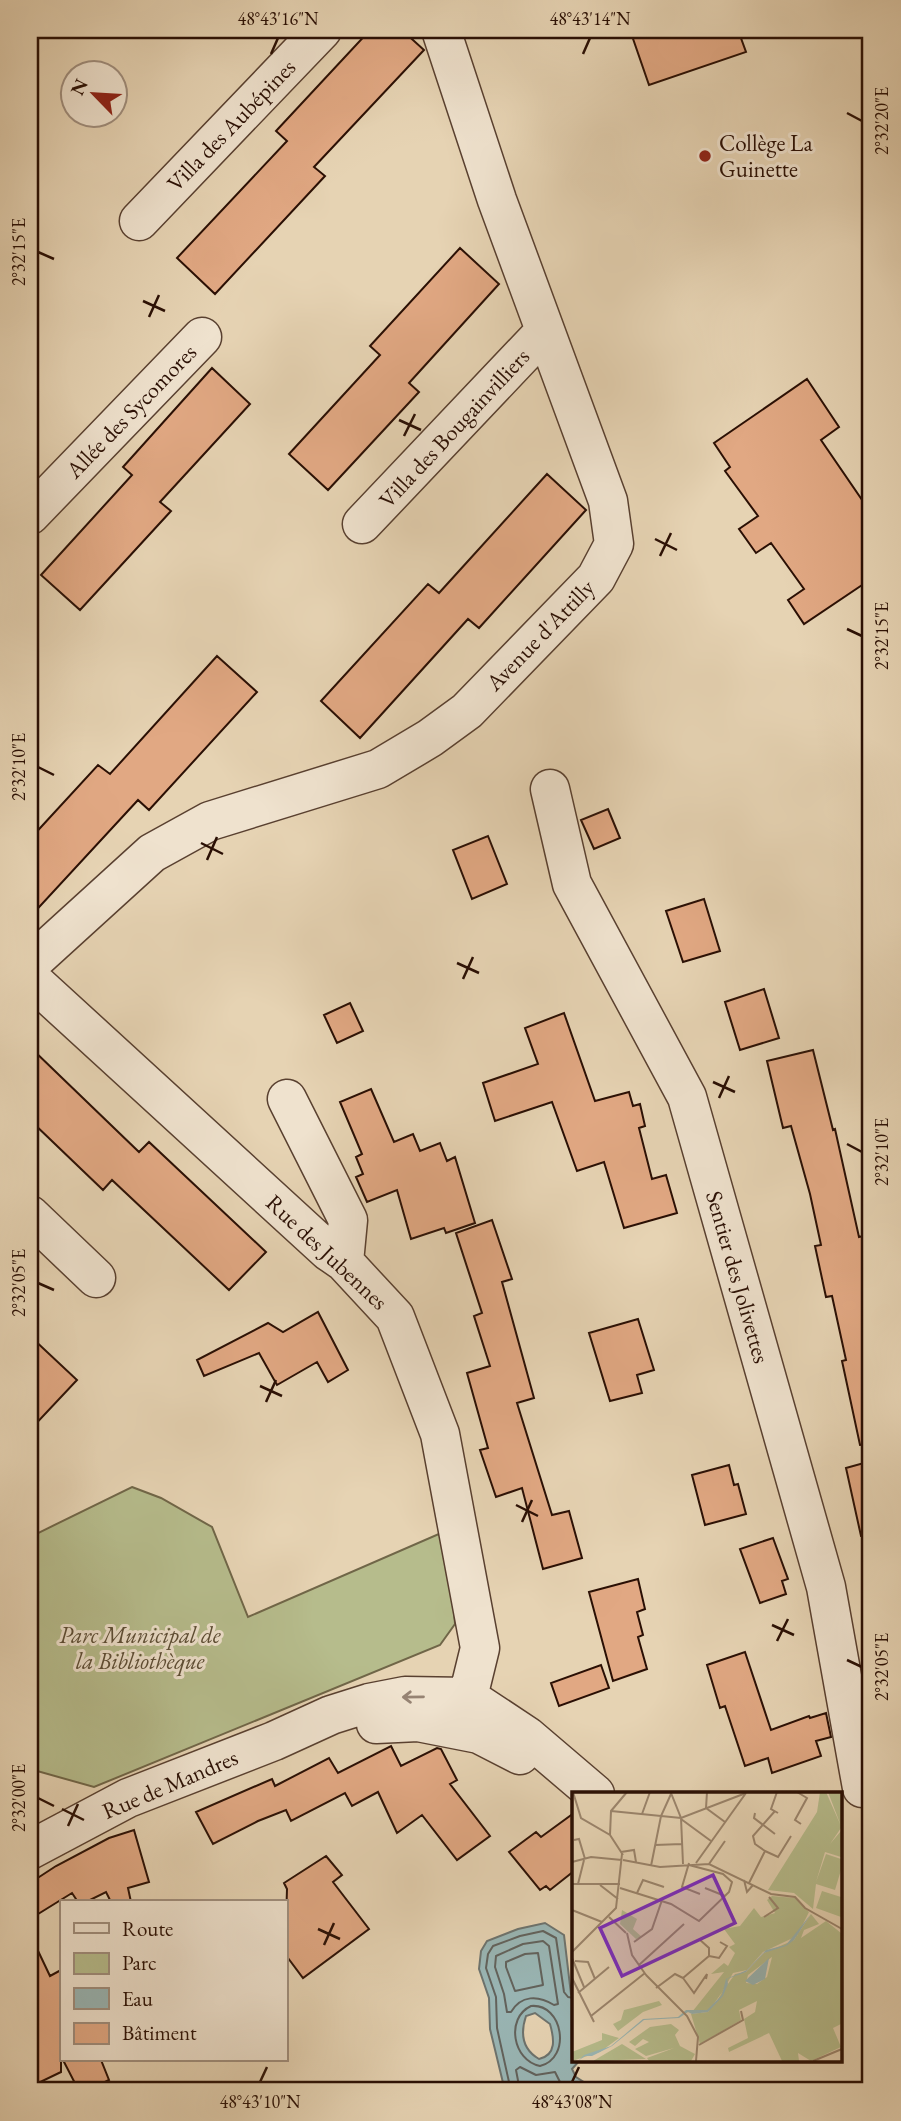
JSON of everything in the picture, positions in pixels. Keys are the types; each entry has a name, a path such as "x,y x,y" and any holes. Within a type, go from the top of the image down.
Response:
{"street":[{"name":"Villa des Aubépines","path":"139,221 323,30"},
{"name":"Avenue d'Attilly","path":"30,964 152,853 210,821 378,769 430,738 467,711 596,578 614,544 608,500 497,200 440,30"},
{"name":"Villa des Bougainvilliers","path":"362,524 545,331"},
{"name":"Allée des Sycomores","path":"30,515 202,337"},
{"name":"Sentier des Jolivettes","path":"550,789 572,884 687,1097 826,1587 858,1789"},
{"name":"Rue des Jubennes","path":"30,978 328,1251 344,1262 395,1317 440,1434 480,1648 468,1697"},
{"path":"287,1099 348,1220 344,1262"},
{"path":"30,1215 96,1279"},
{"name":"Rue de Mandres","path":"30,1850 128,1798 274,1741 331,1715 369,1703 405,1696 468,1697 527,1736 593,1792"},
{"name":"Rue de Mandres","path":"274,1741 365,1725 418,1721 480,1734 591,1792"}],"green space":[{"name":"Parc Municipal de la Bibliothèque","path":"132,1487 161,1498 212,1527 248,1617 448,1530 455,1624 440,1645 94,1787 30,1769 30,1537"}],"water":[{"path":"545,1923 564,1935 572,1997 572,2062 578,2062 572,2069 576,2077 587,2084 587,2091 505,2091 490,2029 489,1998 479,1969 481,1951 487,1941 518,1929","holes":["535,2013 550,2024 553,2040 549,2054 539,2059 533,2055 524,2040 526,2016"]}],"building":[{"path":"370,30 402,30 424,50 314,167 325,176 215,294 177,258 287,141 276,131"},
{"path":"630,30 738,30 746,52 649,85"},
{"path":"460,248 499,284 409,383 419,392 328,490 289,454 380,355 370,346"},
{"path":"212,368 250,404 160,502 171,511 80,610 41,575 132,475 123,467"},
{"path":"807,379 839,427 821,440 871,513 871,579 804,624 788,600 804,589 771,543 756,553 739,529 758,516 725,471 730,467 714,443"},
{"path":"547,474 586,510 479,628 468,619 360,738 321,701 428,584 439,593"},
{"path":"217,656 257,692 149,810 138,800 30,917 30,839 98,765 110,774"},
{"path":"608,809 620,838 594,849 581,820"},
{"path":"488,836 507,884 472,899 453,850"},
{"path":"704,899 720,951 683,962 666,911"},
{"path":"764,989 779,1038 740,1050 725,1002"},
{"path":"350,1003 363,1031 337,1043 324,1015"},
{"path":"564,1013 595,1101 629,1092 633,1106 640,1104 645,1126 639,1128 652,1179 666,1175 677,1213 624,1228 604,1162 577,1171 552,1102 495,1121 483,1083 538,1064 525,1028"},
{"path":"30,1047 139,1152 149,1142 266,1252 229,1290 112,1180 103,1190 30,1120"},
{"path":"813,1050 833,1130 835,1129 859,1237 863,1236 871,1278 871,1444 860,1445 842,1361 846,1360 832,1296 826,1297 815,1246 821,1245 810,1194 791,1126 783,1128 767,1061"},
{"path":"371,1089 394,1142 413,1134 420,1151 440,1143 447,1161 455,1157 475,1223 446,1233 444,1228 411,1239 397,1190 367,1202 356,1177 363,1174 356,1157 362,1154 340,1102"},
{"path":"492,1220 512,1279 502,1282 534,1398 517,1403 552,1515 569,1511 582,1558 543,1569 522,1488 496,1497 480,1450 488,1448 467,1373 490,1366 474,1316 482,1313 456,1233"},
{"path":"318,1312 348,1370 328,1382 317,1362 277,1385 259,1353 204,1376 197,1360 268,1323 283,1332"},
{"path":"638,1319 654,1370 637,1375 642,1393 610,1401 589,1333"},
{"path":"30,1336 77,1380 30,1430"},
{"path":"871,1461 871,1535 861,1536 846,1468"},
{"path":"729,1465 734,1485 738,1484 746,1514 705,1525 692,1475"},
{"path":"773,1538 788,1579 782,1581 786,1594 760,1603 740,1549"},
{"path":"638,1579 645,1609 637,1612 643,1635 638,1637 647,1669 613,1681 589,1592"},
{"path":"745,1652 771,1730 809,1716 810,1718 826,1713 831,1737 816,1741 821,1756 772,1773 768,1758 745,1766 725,1706 720,1708 707,1665"},
{"path":"601,1665 609,1688 559,1706 551,1683"},
{"path":"391,1746 401,1766 437,1748 441,1749 457,1780 450,1784 490,1836 457,1860 422,1815 397,1833 378,1792 352,1806 345,1793 291,1821 286,1810 213,1844 196,1812 272,1779 275,1786 329,1758 338,1773"},
{"path":"572,1814 572,1873 550,1890 546,1886 540,1890 509,1852 536,1832 541,1837"},
{"path":"134,1830 149,1882 128,1888 131,1900 110,1900 106,1892 90,1900 77,1900 72,1893 30,1919 30,1883 109,1838"},
{"path":"326,1856 342,1875 333,1882 369,1929 303,1978 287,1957 287,1889 284,1883"},
{"path":"30,1934 50,1976 60,1971 61,2072 30,2087"},
{"path":"64,2062 102,2062 109,2080 86,2091 79,2091"}],"place":[{"name":"Collège La Guinette","path":"705,156"}]}
